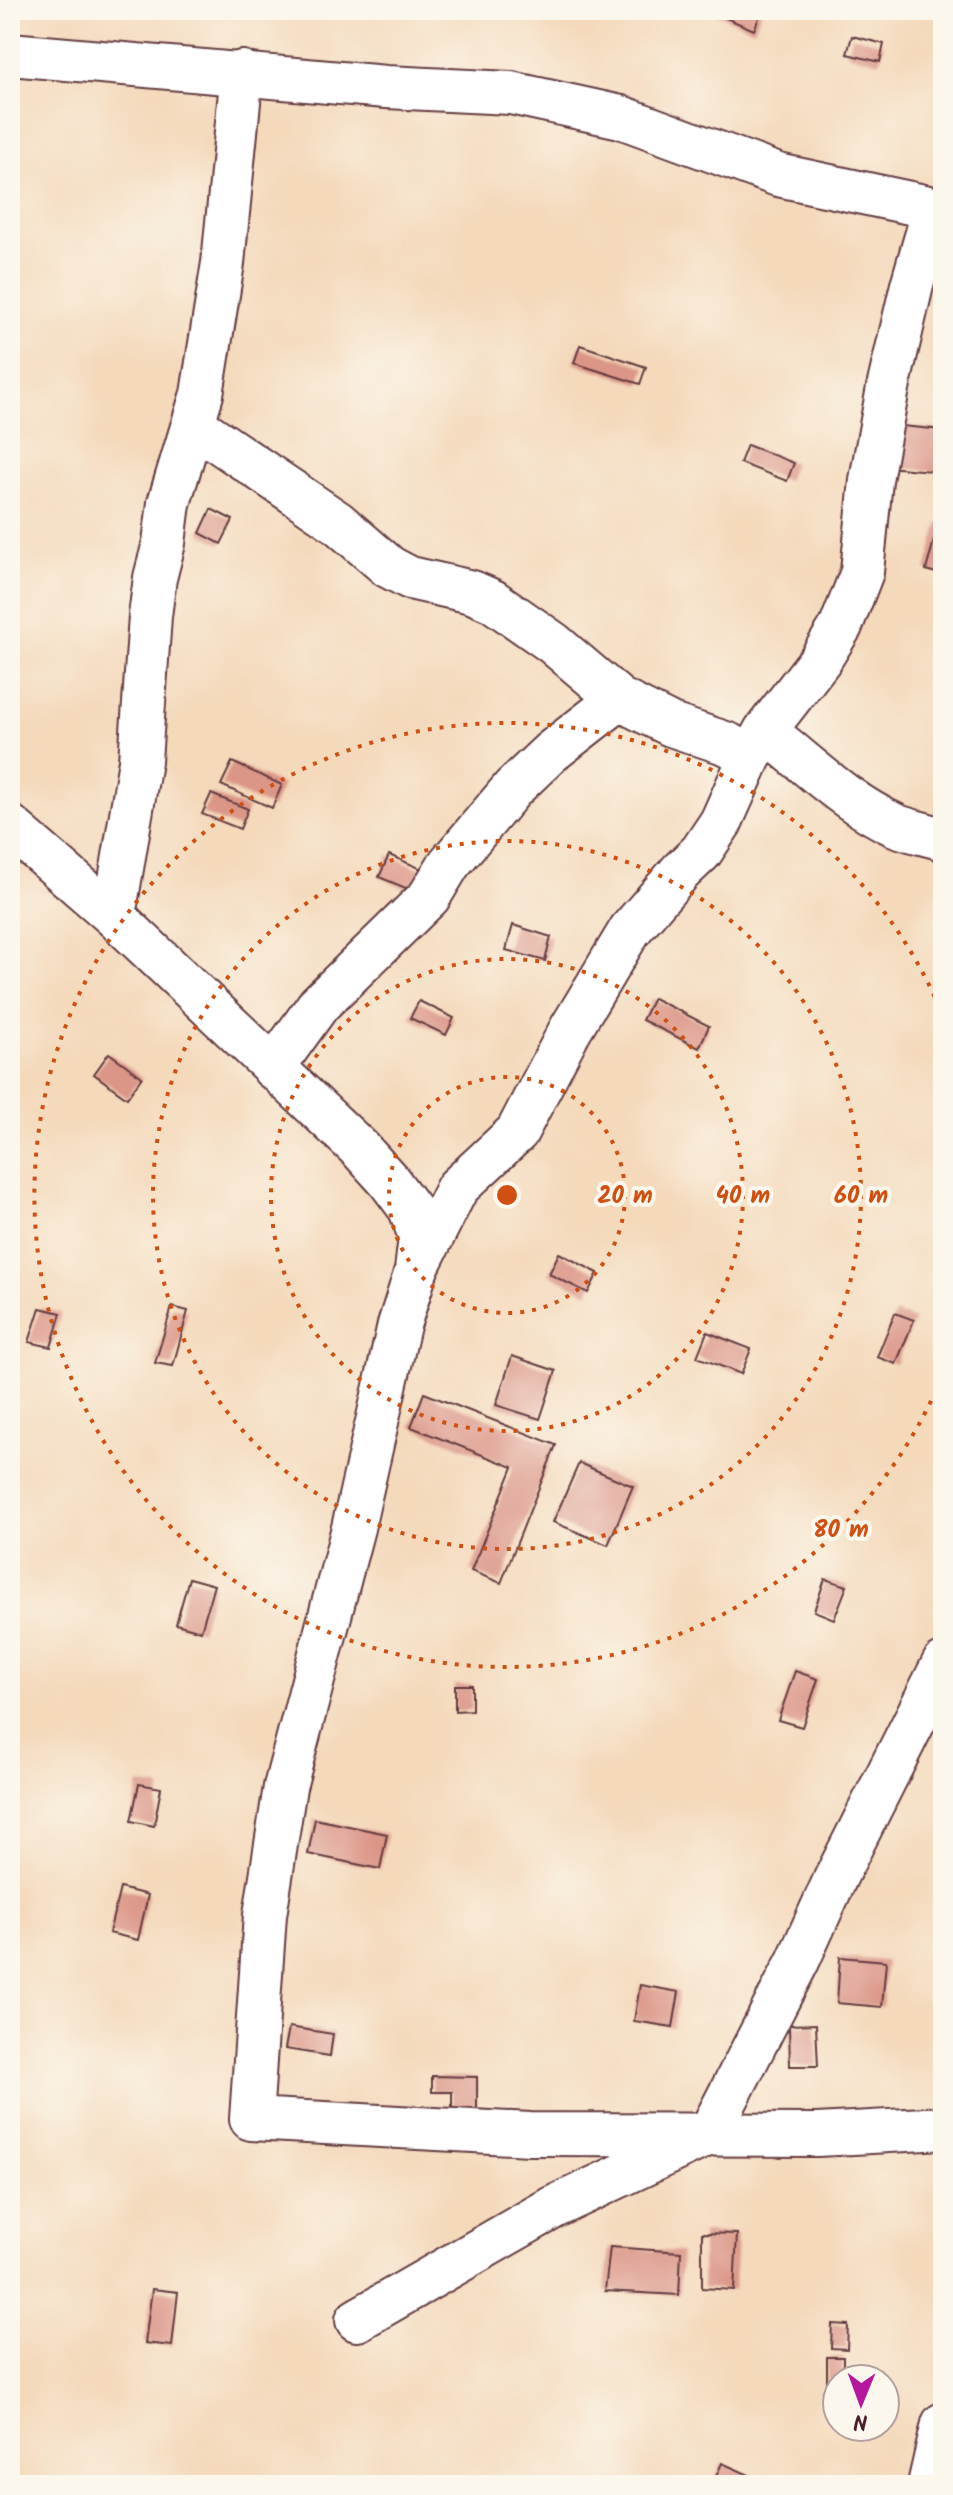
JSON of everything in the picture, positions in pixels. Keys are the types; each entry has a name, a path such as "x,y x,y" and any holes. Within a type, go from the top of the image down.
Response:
{"street":[{"path":"10,54 386,87 511,93 621,117 778,175 938,210 912,285 871,480 867,542 857,587 841,626 820,660 757,744 721,822 701,852 630,930 570,1030 517,1132 457,1188 416,1271 399,1325 361,1497 285,1787 265,1915 251,2119 530,2134 817,2135 943,2128"},
{"path":"114,916 140,761 155,578 164,543 169,503 202,394 223,263 242,72"},
{"path":"194,425 337,522 389,567 410,578 472,592 493,601 553,643 619,699 671,725 728,744 757,744 863,809 899,826 943,839"},
{"path":"273,1068 319,1004 429,897 449,864 513,788 551,752 619,699"},
{"path":"10,826 114,916 360,1149 410,1209 420,1237 416,1271"},
{"path":"357,2320 554,2207 709,2134 784,1989 836,1877 943,1664"},
{"path":"929,2485 943,2424"}],"building":[{"path":"707,10 762,10 754,30"},
{"path":"852,36 884,44 880,62 847,54"},
{"path":"580,345 646,367 640,384 574,363"},
{"path":"891,425 943,430 943,472 887,467"},
{"path":"747,445 794,463 787,481 740,463"},
{"path":"211,509 233,520 221,544 200,533"},
{"path":"939,522 943,523 943,575 926,570"},
{"path":"232,762 282,785 272,808 221,785"},
{"path":"211,794 248,809 240,829 202,814"},
{"path":"389,855 429,872 420,894 379,877"},
{"path":"513,925 551,937 545,961 506,950"},
{"path":"653,998 709,1026 699,1048 642,1020"},
{"path":"419,1001 454,1018 446,1035 410,1018"},
{"path":"109,1053 142,1077 127,1098 94,1074"},
{"path":"559,1253 598,1273 588,1293 549,1274"},
{"path":"172,1307 188,1311 173,1366 155,1363"},
{"path":"40,1308 61,1313 51,1347 29,1342"},
{"path":"895,1313 914,1320 896,1364 877,1357"},
{"path":"707,1332 751,1349 741,1374 697,1357"},
{"path":"512,1356 556,1371 540,1419 496,1405"},
{"path":"424,1393 556,1445 501,1583 471,1571 513,1467 411,1427"},
{"path":"579,1463 633,1486 608,1545 553,1522"},
{"path":"189,1578 214,1585 201,1631 176,1624"},
{"path":"825,1579 847,1586 834,1619 814,1611"},
{"path":"795,1671 818,1679 802,1727 778,1720"},
{"path":"455,1685 472,1685 472,1710 455,1711"},
{"path":"139,1784 161,1788 154,1826 131,1821"},
{"path":"315,1819 387,1834 380,1869 308,1854"},
{"path":"120,1888 148,1895 138,1940 109,1933"},
{"path":"840,1957 886,1961 882,2007 837,2003"},
{"path":"640,1985 679,1992 673,2027 634,2021"},
{"path":"816,2024 818,2066 790,2066 789,2025"},
{"path":"289,2027 333,2034 330,2056 285,2049"},
{"path":"432,2076 477,2077 477,2117 452,2117 452,2092 432,2092"},
{"path":"702,2233 737,2234 734,2290 702,2288"},
{"path":"610,2247 681,2252 679,2295 605,2291"},
{"path":"152,2289 178,2292 172,2346 145,2343"},
{"path":"832,2324 848,2325 847,2349 831,2348"},
{"path":"827,2357 843,2357 843,2363 827,2363"},
{"path":"722,2463 765,2482 764,2485 712,2485"}]}
